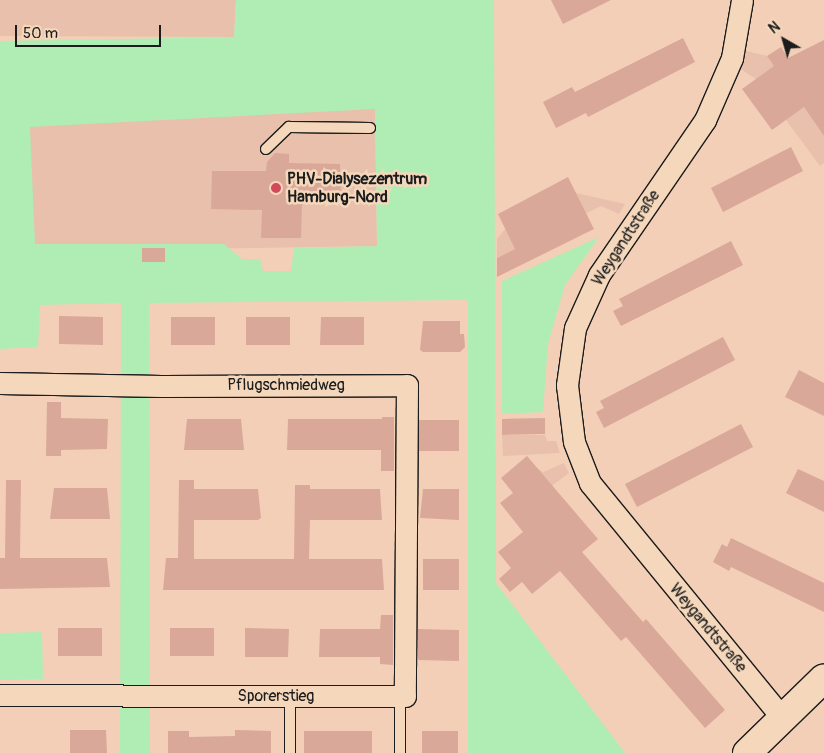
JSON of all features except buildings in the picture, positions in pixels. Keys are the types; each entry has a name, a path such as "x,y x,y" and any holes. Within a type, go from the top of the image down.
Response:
{"street":[{"name":"Weygandtstraße","path":"742,0 732,58 705,120 599,275 588,297 575,328 567,385 574,442 590,483 783,720"},
{"name":"Pflugschmiedweg","path":"0,383 407,385 405,696 400,696"},
{"path":"747,753 824,678"},
{"name":"Sporerstieg","path":"0,695 400,696"}],"lane":[{"path":"266,149 289,127 370,128"},
{"path":"290,696 290,753"},
{"path":"400,696 400,753"}],"shaded area":[{"path":"0,0 236,0 234,37 0,36"},
{"path":"746,51 767,56 824,135 824,163 820,166 756,79 739,68"},
{"path":"375,108 377,246 56,251 0,291 0,118"},
{"path":"576,193 625,204 619,214 601,206 497,258 497,239 505,229"},
{"path":"502,435 545,435 547,441 556,441 560,453 503,456"},
{"path":"564,463 569,473 525,506 538,469 543,472"}],"green space":[{"path":"236,0 494,0 496,583 625,753 468,753 468,300 149,303 150,753 120,753 121,303 40,305 38,347 0,349 0,41 234,37","holes":["375,109 377,246 294,248 291,271 263,271 260,259 242,259 224,244 35,244 30,127"]},
{"path":"599,237 565,285 548,344 543,412 502,414 502,281"},
{"path":"42,632 43,679 0,680 0,633"}],"place":[{"name":"PHV-Dialysezentrum Hamburg-Nord","path":"276,188"}]}
